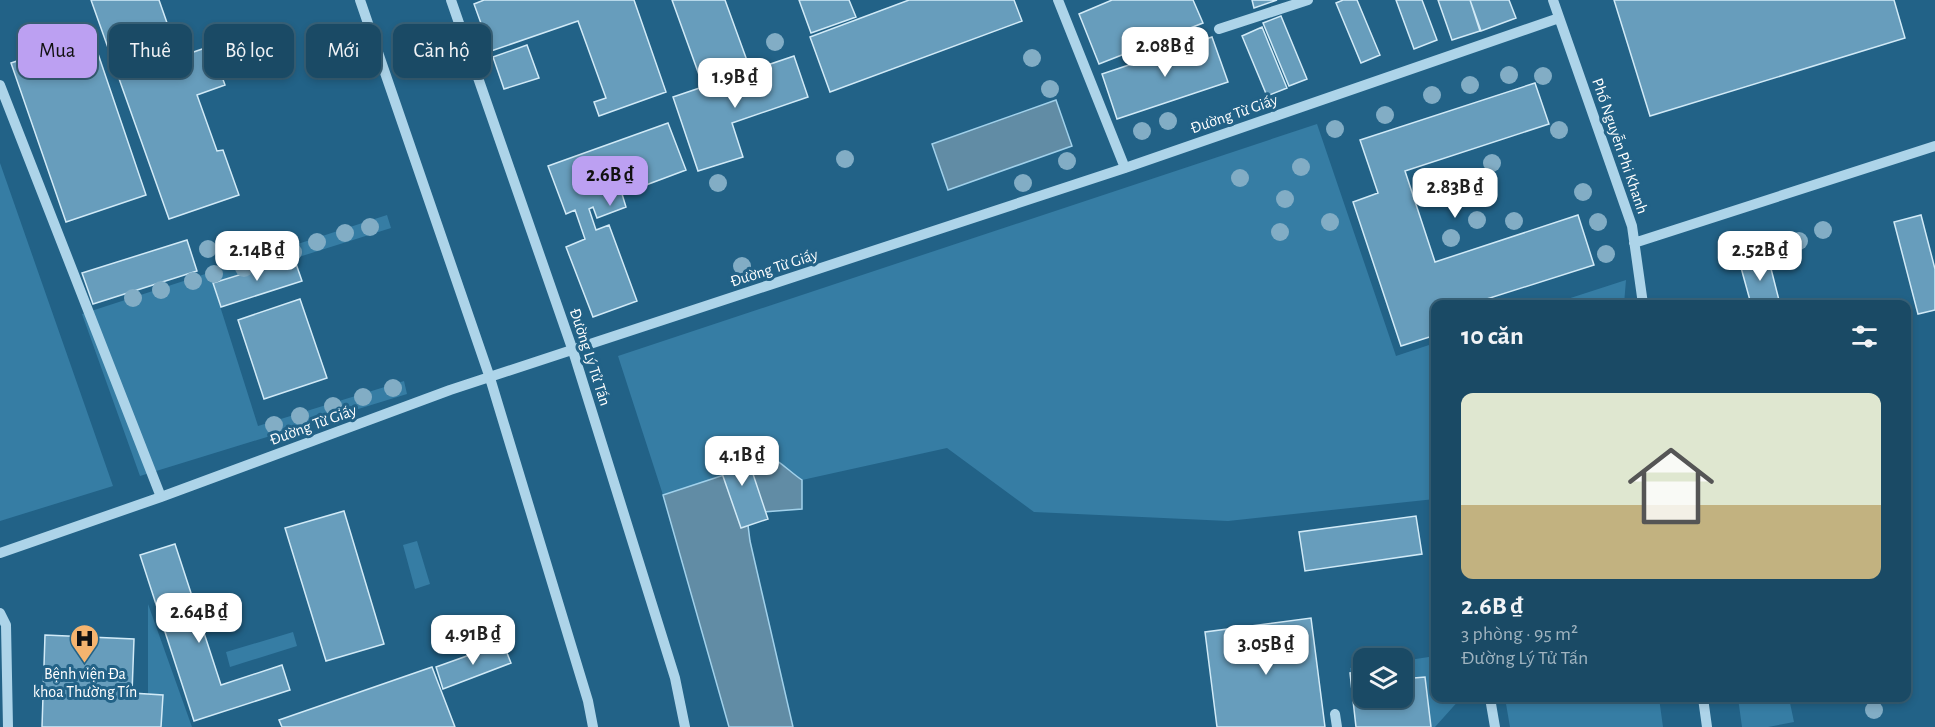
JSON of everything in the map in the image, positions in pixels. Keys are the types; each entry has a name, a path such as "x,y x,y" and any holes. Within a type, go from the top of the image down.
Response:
{"street":[{"path":"360,0 490,378 588,701 593,727"},
{"name":"Đường Lý Tử Tấn","path":"453,0 573,351 675,678 685,727"},
{"path":"1058,0 1125,168"},
{"path":"1219,29 1308,0"},
{"name":"Phố Nguyễn Phi Khanh","path":"1553,0 1632,226 1643,300"},
{"name":"Đường Từ Giấy","path":"0,553 161,497 450,390 1125,168 1559,18"},
{"path":"0,85 161,497"},
{"path":"1634,243 1935,146"},
{"path":"0,613 6,625 8,727"},
{"path":"1491,702 1494,727"},
{"path":"1703,702 1707,727"},
{"path":"1335,714 1337,727"}],"shaded area":[{"path":"1056,100 1072,146 948,190 932,144"},
{"path":"1317,124 1396,356 1431,344 1431,499 1228,521 1034,512 947,448 802,480 772,458 759,455 749,458 722,477 663,495 618,356"},
{"path":"0,163 113,486 0,521"},
{"path":"387,215 391,228 213,284 258,426 404,381 407,394 140,476 82,314"},
{"path":"1626,280 1624,300 1564,300"},
{"path":"765,454 802,480 802,509 763,512 748,525 793,727 729,727 663,495 730,473 747,458"},
{"path":"417,541 430,584 415,589 403,545"},
{"path":"148,604 192,727 148,727"},
{"path":"293,632 297,646 230,667 226,652"},
{"path":"1431,657 1431,702 1457,702 1435,727 1358,727 1355,708 1413,708 1413,659"},
{"path":"1350,668 1353,668 1353,690"},
{"path":"1506,702 1660,702 1663,727 1510,727"},
{"path":"1739,702 1790,702 1794,722 1768,727 1742,727"}],"building":[{"path":"91,0 159,0 167,24 109,24 109,51"},
{"path":"484,0 634,0 666,92 599,116 594,102 606,98 578,21 491,51 491,24 481,24 474,4"},
{"path":"672,0 725,0 749,66 702,83"},
{"path":"799,0 849,0 856,17 811,33"},
{"path":"909,0 1014,0 1022,21 830,92 810,37"},
{"path":"1112,0 1193,0 1203,23 1099,64 1079,14"},
{"path":"1252,0 1277,0 1254,8"},
{"path":"1343,0 1357,0 1380,55 1361,63 1336,3"},
{"path":"1396,0 1422,0 1437,40 1414,49"},
{"path":"1438,0 1470,0 1480,31 1452,40"},
{"path":"1470,0 1509,0 1516,18 1481,31"},
{"path":"1614,0 1894,0 1905,38 1650,116"},
{"path":"1281,16 1307,79 1289,86 1263,23"},
{"path":"1262,27 1287,88 1267,96 1242,36"},
{"path":"1212,37 1228,82 1117,119 1102,74"},
{"path":"527,45 539,78 504,89 493,57"},
{"path":"204,48 204,78 222,78 225,85 197,95 217,151 223,150 239,195 169,219 119,78 192,78 192,53"},
{"path":"97,51 146,195 66,222 11,63 18,61 18,78 97,78"},
{"path":"794,56 808,97 732,123 743,157 698,171 673,97"},
{"path":"1535,83 1549,124 1405,171 1435,262 1578,215 1594,265 1484,300 1431,300 1431,337 1401,346 1353,202 1378,193 1360,140"},
{"path":"668,123 686,170 622,194 626,207 597,218 593,207 589,209 596,230 609,225 637,301 593,317 566,247 585,239 575,210 566,214 548,166"},
{"path":"1921,215 1935,269 1935,310 1918,314 1894,222"},
{"path":"187,240 197,271 93,304 82,273"},
{"path":"1768,257 1779,300 1750,300 1740,264"},
{"path":"294,258 302,281 221,307 213,283"},
{"path":"300,299 327,378 264,399 238,320"},
{"path":"744,447 768,519 741,528 716,456"},
{"path":"344,511 384,644 326,661 285,528"},
{"path":"1416,516 1422,554 1305,571 1299,532"},
{"path":"175,544 221,685 282,665 290,690 194,721 140,555"},
{"path":"1311,618 1325,727 1217,727 1205,632"},
{"path":"45,635 134,639 132,693 163,695 161,727 42,727"},
{"path":"503,643 511,663 443,689 436,667"},
{"path":"432,667 455,727 282,727 279,720"},
{"path":"1350,673 1353,673 1353,700"},
{"path":"1425,677 1431,727 1356,727 1354,708 1413,708 1413,678"}],"place":[{"name":"Bệnh viện Đa khoa Thường Tín","path":"85,664"}]}
